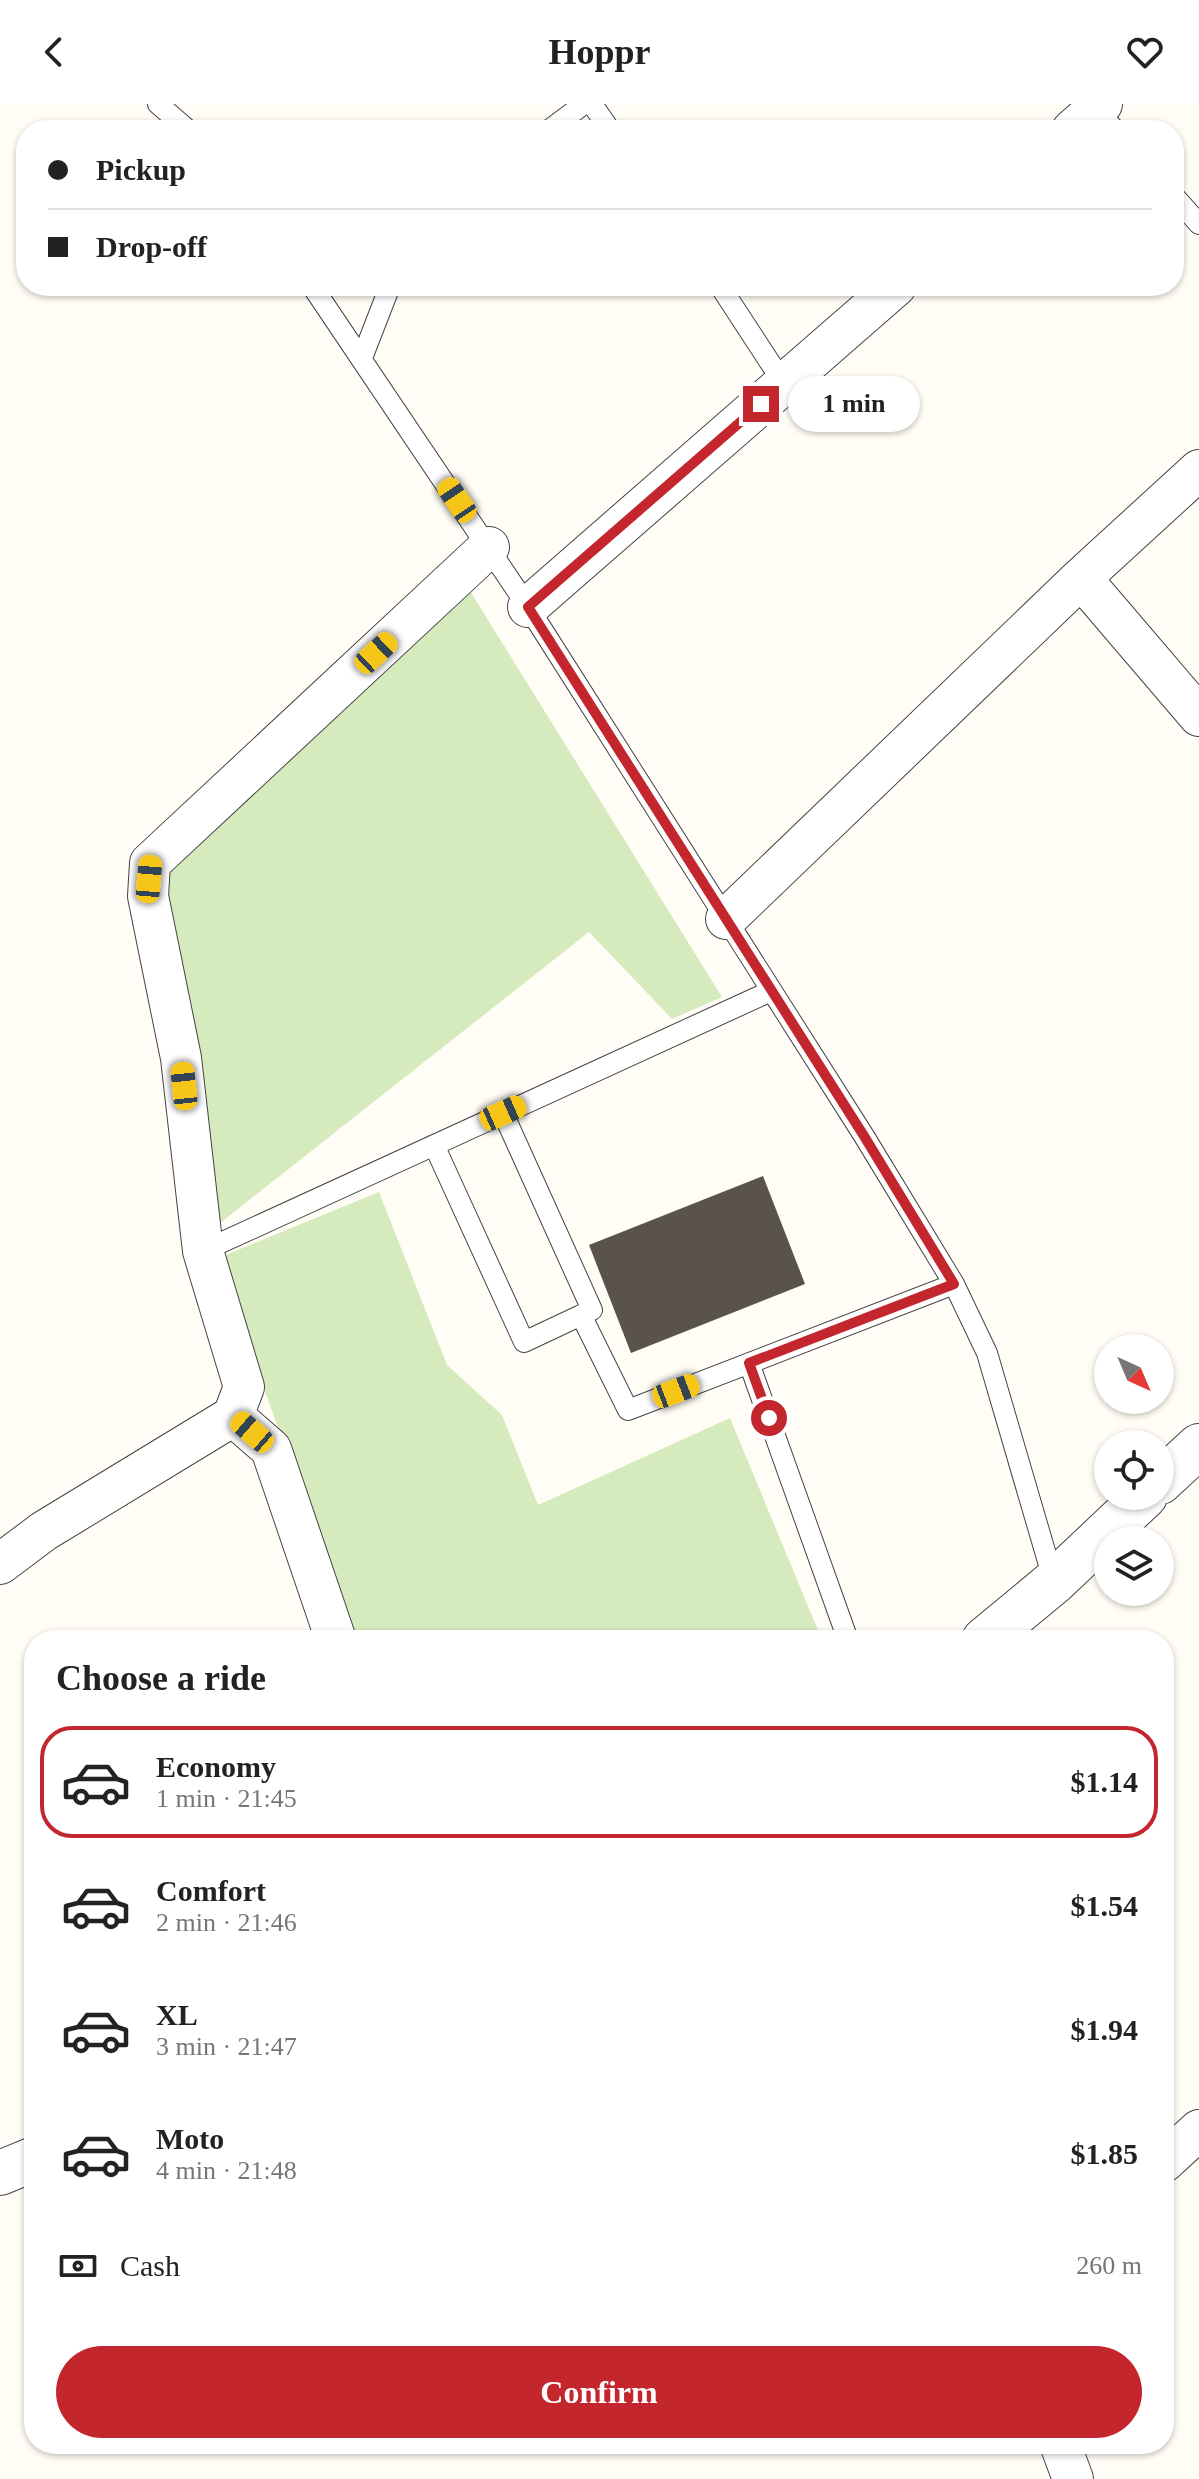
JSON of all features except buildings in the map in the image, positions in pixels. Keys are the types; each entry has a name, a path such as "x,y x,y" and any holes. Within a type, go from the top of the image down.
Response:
{"street":[{"path":"528,607 885,296"},
{"path":"726,919 1081,578 1199,470"},
{"path":"0,1564 44,1531 233,1416 244,1387 203,1251 181,1058 148,896 150,863 489,547"},
{"path":"1081,578 1199,716"},
{"path":"233,1416 271,1449 333,1630"},
{"path":"1174,1469 1199,1446"},
{"path":"996,1630 1054,1582 1130,1510"},
{"path":"1174,2153 1199,2130"},
{"path":"0,2173 24,2163"},
{"path":"1064,2454 1073,2479"}],"lane":[{"path":"158,104 176,120"},
{"path":"562,120 584,104"},
{"path":"1184,207 1199,224"},
{"path":"319,296 528,607 954,1284 987,1353 1054,1582"},
{"path":"362,358 386,296"},
{"path":"727,296 784,384"},
{"path":"203,1251 771,991"},
{"path":"503,1113 628,1410 954,1284"},
{"path":"434,1145 524,1342 587,1313"},
{"path":"749,1363 844,1630"}],"green space":[{"path":"470,591 722,997 672,1019 589,932 215,1227 163,900 167,871"},
{"path":"379,1192 447,1365 502,1415 538,1505 730,1418 818,1630 349,1630 218,1258"}],"route":[{"path":"761,404 528,607 864,1136 954,1284 749,1363 769,1418"}]}
